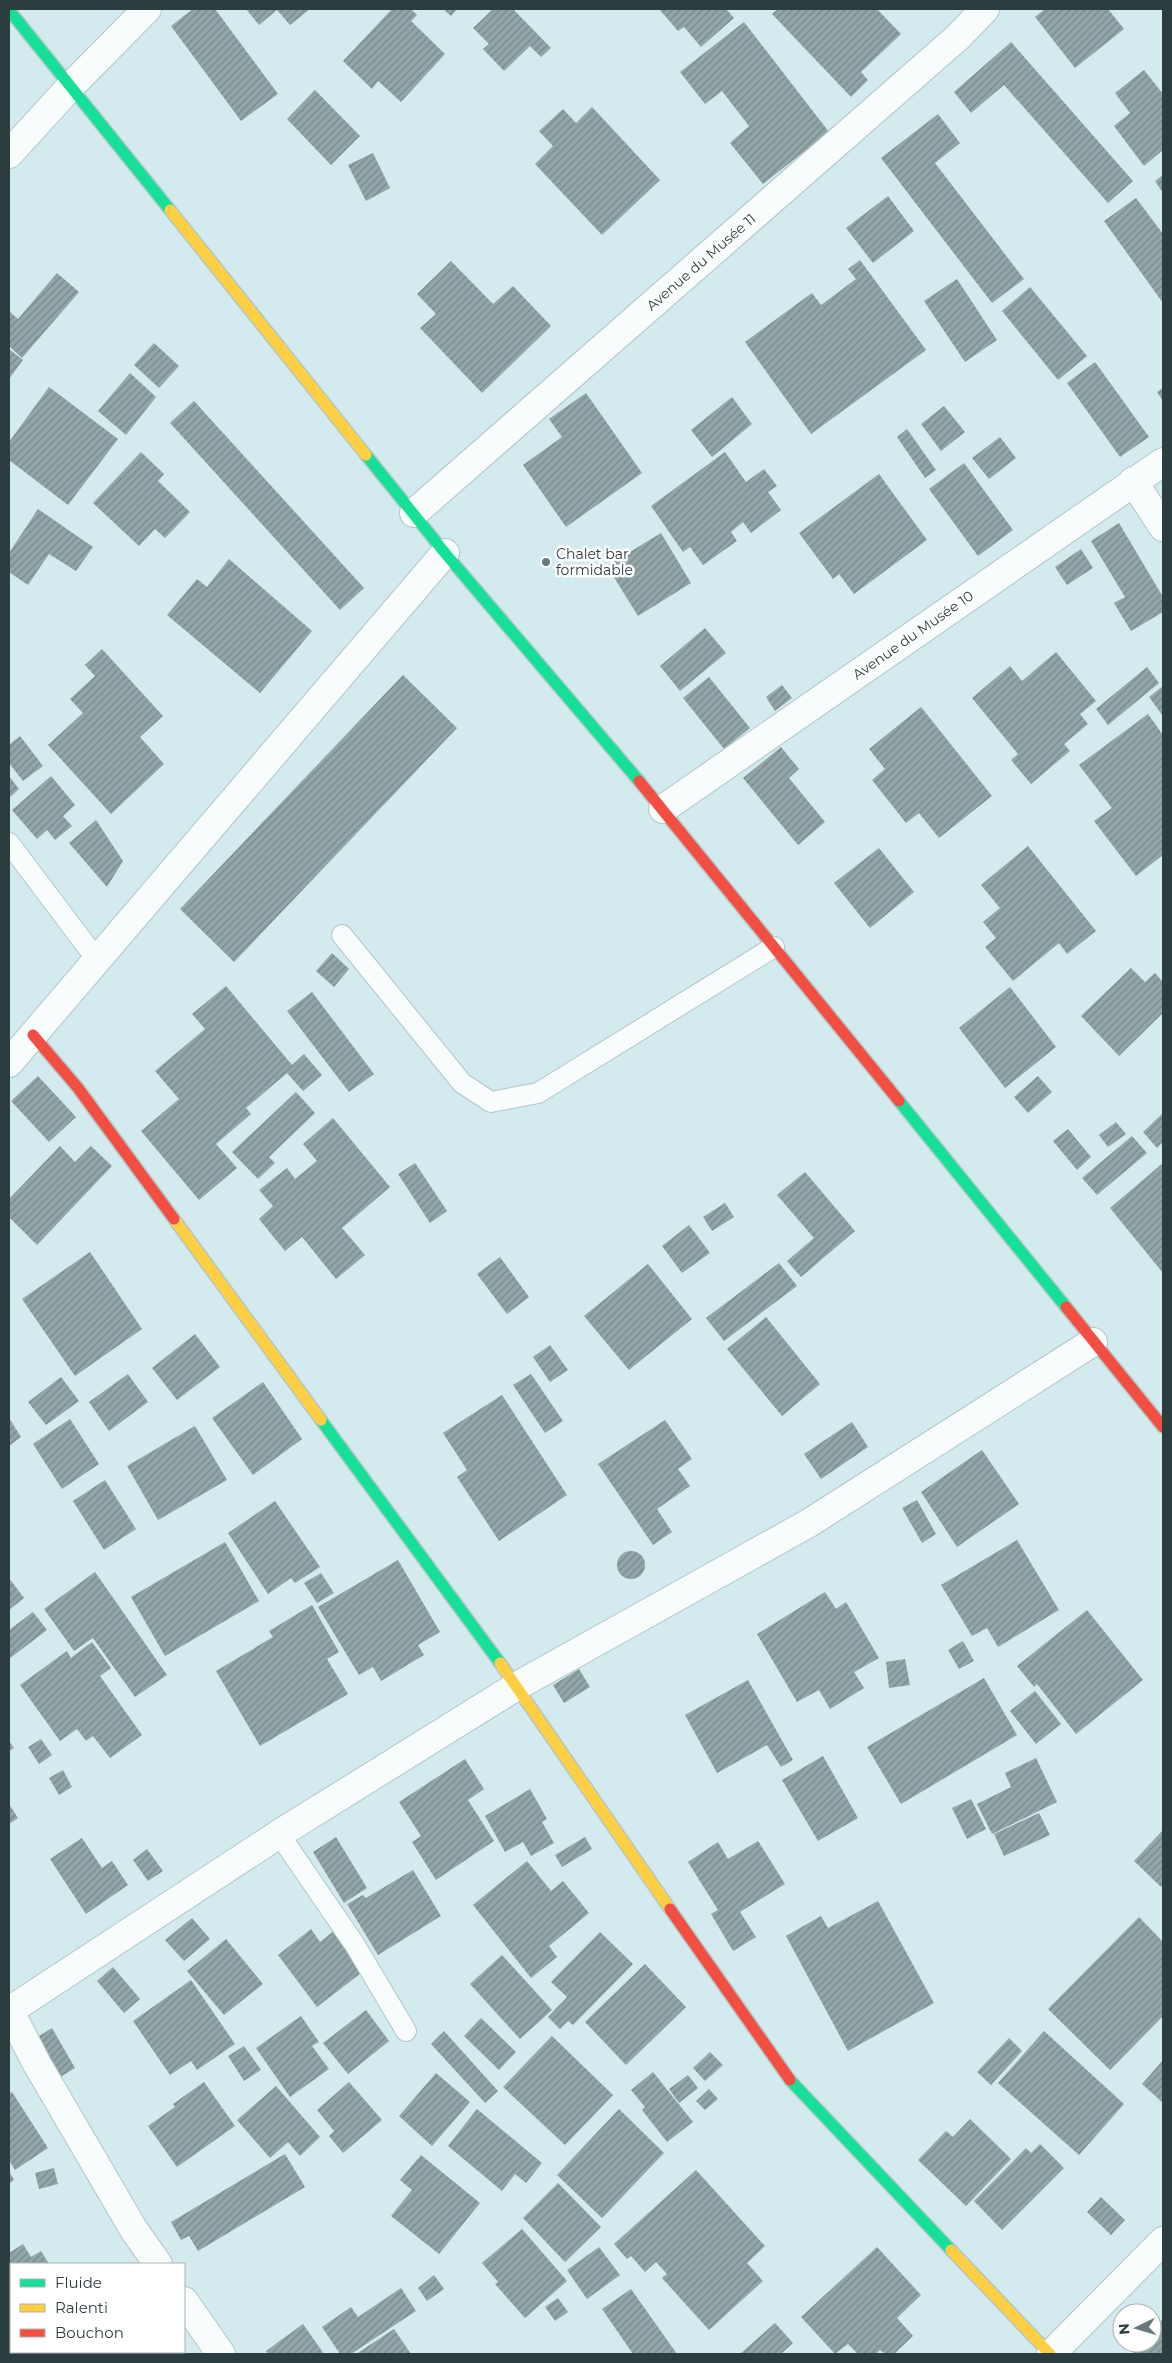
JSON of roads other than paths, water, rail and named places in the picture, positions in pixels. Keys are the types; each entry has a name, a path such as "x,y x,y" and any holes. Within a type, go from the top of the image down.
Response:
{"street":[{"path":"9,154 70,87 147,9"},
{"name":"Avenue du Musée 11","path":"414,513 958,37 984,9"},
{"path":"9,10 444,552 663,809 1163,1428"},
{"name":"Avenue du Musée 10","path":"663,809 1163,462"},
{"path":"1133,481 1163,526"},
{"path":"9,1063 444,552"},
{"path":"33,1036 78,1088 517,1686 784,2074 1050,2354 1163,2241"},
{"path":"157,2263 134,2230 37,2064 9,2010 279,1834 517,1686 809,1522 1094,1342"},
{"path":"185,2303 221,2354"}],"lane":[{"path":"9,843 97,960"},
{"path":"342,934 462,1083 491,1102 538,1093 774,947"},
{"path":"279,1834 354,1945 406,2031"}],"place":[{"name":"Chalet bar formidable","path":"546,562"}]}
